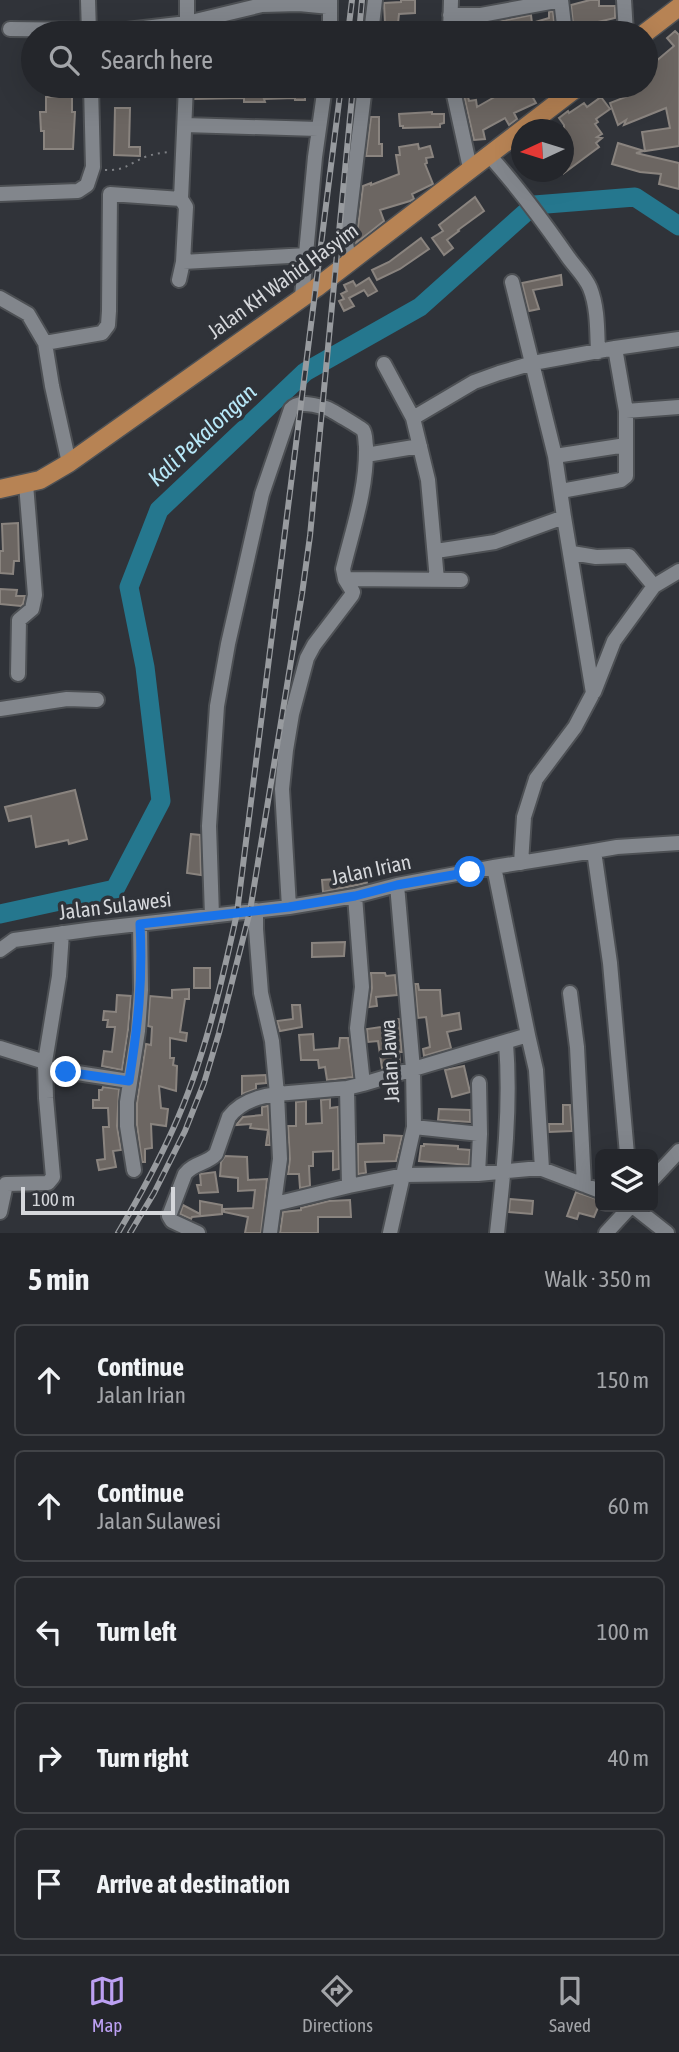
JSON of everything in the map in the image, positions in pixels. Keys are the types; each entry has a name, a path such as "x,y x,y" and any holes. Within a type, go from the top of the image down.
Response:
{"main road":[{"path":"658,23 679,7"},
{"name":"Jalan KH Wahid Hasyim","path":"0,489 26,484 50,475 69,463 302,297 560,98"}],"street":[{"path":"88,0 91,21"},
{"path":"187,0 187,21"},
{"path":"372,21 375,0"},
{"path":"450,21 451,0"},
{"path":"450,15 481,15 561,0 564,21"},
{"path":"624,0 625,21"},
{"path":"210,21 262,5 330,4"},
{"path":"10,29 21,29"},
{"path":"0,194 78,191 87,185 93,167 91,98"},
{"path":"179,280 183,262 186,207 181,199 186,98"},
{"path":"302,297 323,98"},
{"path":"352,259 346,244 364,98"},
{"path":"455,98 470,168"},
{"path":"185,125 318,129"},
{"path":"488,154 537,211 590,288 596,314 598,352"},
{"path":"87,185 110,194 181,199"},
{"path":"46,343 102,333 107,328 110,194"},
{"path":"183,262 307,255"},
{"path":"512,282 555,456 593,693"},
{"path":"0,298 28,314 46,343 52,386 69,463"},
{"path":"414,418 485,377 533,363 679,339"},
{"path":"561,491 625,478 628,472 626,411 615,348"},
{"path":"384,364 414,418 428,480 437,580"},
{"path":"212,916 209,826 217,706 228,644 262,494 291,409 299,403 328,408 362,428 366,455 365,483 343,569 345,579 353,592 306,658 286,750 282,789 289,907"},
{"path":"626,411 679,407"},
{"path":"555,456 626,445"},
{"path":"366,455 420,446"},
{"path":"18,674 19,620 32,609 35,595 26,484"},
{"path":"436,551 495,542 564,517"},
{"path":"572,553 596,557 629,556 654,586"},
{"path":"521,863 524,817 536,779 575,727 593,693 614,641 654,586 679,571"},
{"path":"345,579 461,580"},
{"path":"0,709 67,699 97,700"},
{"name":"Jalan Irian","path":"237,914 355,896 397,885 617,847 679,843"},
{"path":"594,851 610,963 627,1149"},
{"path":"494,867 536,1070 542,1169"},
{"name":"Jalan Jawa","path":"390,1233 414,1127 413,1069 397,885"},
{"path":"355,896 362,987 357,1028 363,1084"},
{"path":"256,910 261,993 272,1041 281,1159 270,1233"},
{"name":"Jalan Sulawesi","path":"0,950 15,940 237,914"},
{"path":"134,1170 127,1126 127,1102 138,1031 141,990 140,924"},
{"path":"0,1211 3,1183 48,1183 53,1177 45,1065 59,976 62,933"},
{"path":"570,993 578,1047 584,1185"},
{"path":"198,1233 171,1227 169,1213 185,1174 193,1166 212,1159 231,1114 256,1098 347,1088 527,1035"},
{"path":"497,1233 504,1170 508,1072 506,1043"},
{"path":"0,1048 45,1065 129,1081"},
{"path":"478,1174 479,1083"},
{"path":"347,1088 349,1186"},
{"path":"414,1127 480,1134"},
{"path":"658,1174 679,1151"},
{"path":"275,1204 404,1175 478,1174 504,1170 542,1169 595,1189"},
{"path":"606,1233 627,1212"},
{"path":"639,1212 667,1233"}],"path":[{"path":"93,167 116,171 155,154 184,151"}],"building":[{"path":"415,0 415,13 399,14 398,21 385,21 384,3"},
{"path":"599,0 599,6 615,6 615,18 573,21 571,5"},
{"path":"553,11 554,21 539,21 549,18 549,12"},
{"path":"531,15 532,21 502,21"},
{"path":"675,31 679,35 679,146 645,151 642,132 670,128 666,108 618,125 610,103 623,98 658,98 658,59 674,46 667,38"},
{"path":"46,98 72,98 72,112 75,112 73,149 44,149 40,112 46,112"},
{"path":"244,98 295,98 264,99 265,102 244,102"},
{"path":"464,98 468,98 469,101 476,100 477,107 493,98 533,98 536,103 514,113 517,119 511,119 509,125 505,118 483,130 485,139 474,140"},
{"path":"602,98 610,109 596,119 598,122 595,124 602,134 597,137 602,138 596,143 599,147 574,166 574,119 559,118 584,103 587,107"},
{"path":"115,108 130,108 129,147 140,147 140,156 114,155"},
{"path":"399,114 444,114 444,123 440,124 440,127 400,126"},
{"path":"371,117 379,117 382,156 366,156"},
{"path":"618,143 644,151 636,153 679,163 679,189 659,184 661,174 640,172 612,164"},
{"path":"418,144 419,149 430,146 433,157 426,158 425,164 433,184 412,194 414,199 410,201 380,210 384,221 356,243 363,186 399,174 396,155 400,155 399,147"},
{"path":"475,197 484,211 447,240 453,248 444,255 432,238 443,231 439,225"},
{"path":"421,238 429,249 400,269 377,280 372,270 389,262"},
{"path":"561,275 562,285 533,290 539,309 529,311 522,283"},
{"path":"369,278 377,291 368,296 364,290 349,298 354,306 344,311 339,301 344,299 341,294 347,291 344,285 353,281 356,286"},
{"path":"18,523 19,561 14,561 13,574 0,573 0,551 3,551 2,524"},
{"path":"0,589 17,590 16,596 25,596 23,604 0,604"},
{"path":"75,790 87,839 69,844 68,840 36,847 31,816 9,821 5,807"},
{"path":"191,834 200,835 201,875 187,873"},
{"path":"322,880 366,880 367,883 323,892"},
{"path":"345,942 344,956 312,957 312,943"},
{"path":"194,968 210,968 210,988 194,988"},
{"path":"371,973 395,975 397,995 376,997 377,1006 369,1007 372,988"},
{"path":"415,984 418,984 419,990 440,990 442,1016 459,1013 461,1029 447,1032 451,1048 424,1056 423,1049 430,1047 426,1017 418,1018"},
{"path":"189,989 180,1032 187,1033 186,1041 170,1038 170,1058 174,1058 173,1065 177,1066 176,1091 159,1086 161,1108 168,1109 166,1126 151,1124 152,1148 145,1149 145,1162 142,1162 137,1103 146,1044 151,1045 152,1027 148,1026 150,996 172,998 172,990"},
{"path":"117,995 131,996 122,1070 102,1066 104,1051 112,1052 115,1027 107,1027 108,1020 103,1020 104,1011 116,1012"},
{"path":"292,1005 300,1005 302,1027 280,1031 277,1021 293,1019"},
{"path":"399,1019 402,1052 399,1052 400,1063 382,1068 378,1041 368,1042 367,1029 388,1026 388,1020"},
{"path":"313,1034 314,1050 339,1048 340,1038 348,1038 353,1077 327,1080 325,1067 319,1068 318,1060 301,1060 299,1035"},
{"path":"464,1066 470,1092 452,1097 445,1070"},
{"path":"266,1075 266,1083 256,1084 256,1089 242,1094 242,1076"},
{"path":"103,1087 119,1089 117,1126 121,1150 113,1151 116,1167 99,1170 97,1160 105,1159 103,1127 109,1127 108,1108 93,1108 93,1100 99,1100 99,1090"},
{"path":"330,1099 330,1108 338,1107 339,1169 333,1170 333,1151 313,1152 313,1166 309,1166 310,1186 300,1188 299,1174 288,1174 288,1126 296,1126 296,1102 306,1101 306,1124 322,1123 321,1100"},
{"path":"563,1105 570,1105 572,1131 549,1132 549,1124 563,1124"},
{"path":"268,1106 270,1145 266,1145 268,1130 250,1128 251,1124 236,1125 243,1117 262,1115 262,1107"},
{"path":"439,1109 470,1110 470,1122 438,1120"},
{"path":"384,1135 402,1136 396,1161 365,1162 366,1173 358,1174 358,1144 384,1143"},
{"path":"421,1146 458,1146 458,1149 470,1150 469,1165 419,1161"},
{"path":"225,1156 247,1157 248,1180 267,1179 261,1233 245,1233 248,1217 224,1212 224,1209 253,1208 255,1190 238,1191 238,1178 220,1176 221,1162"},
{"path":"215,1172 218,1192 199,1193 197,1185 201,1185 200,1174"},
{"path":"576,1192 595,1198 594,1217 579,1213 577,1219 567,1216"},
{"path":"510,1199 533,1201 532,1214 509,1212"},
{"path":"350,1200 351,1217 318,1217 318,1233 280,1233 283,1212 301,1210 329,1201"},
{"path":"200,1201 222,1205 222,1214 191,1219 180,1214 183,1205 200,1214"}],"waterway":[{"name":"Kali Pekalongan","path":"0,914 115,889 161,801 145,667 129,587 159,510 305,372 420,307 534,205 635,197 679,226"}],"railway":[{"path":"349,21 352,0"},
{"path":"360,21 362,0"},
{"path":"118,1233 160,1156 194,1077 218,995 237,913 339,98"},
{"path":"130,1233 154,1193 185,1131 204,1083 250,911 310,536 352,98"}],"route":[{"path":"66,1072 129,1081 138,1031 141,990 140,924 289,907 470,872"}]}
